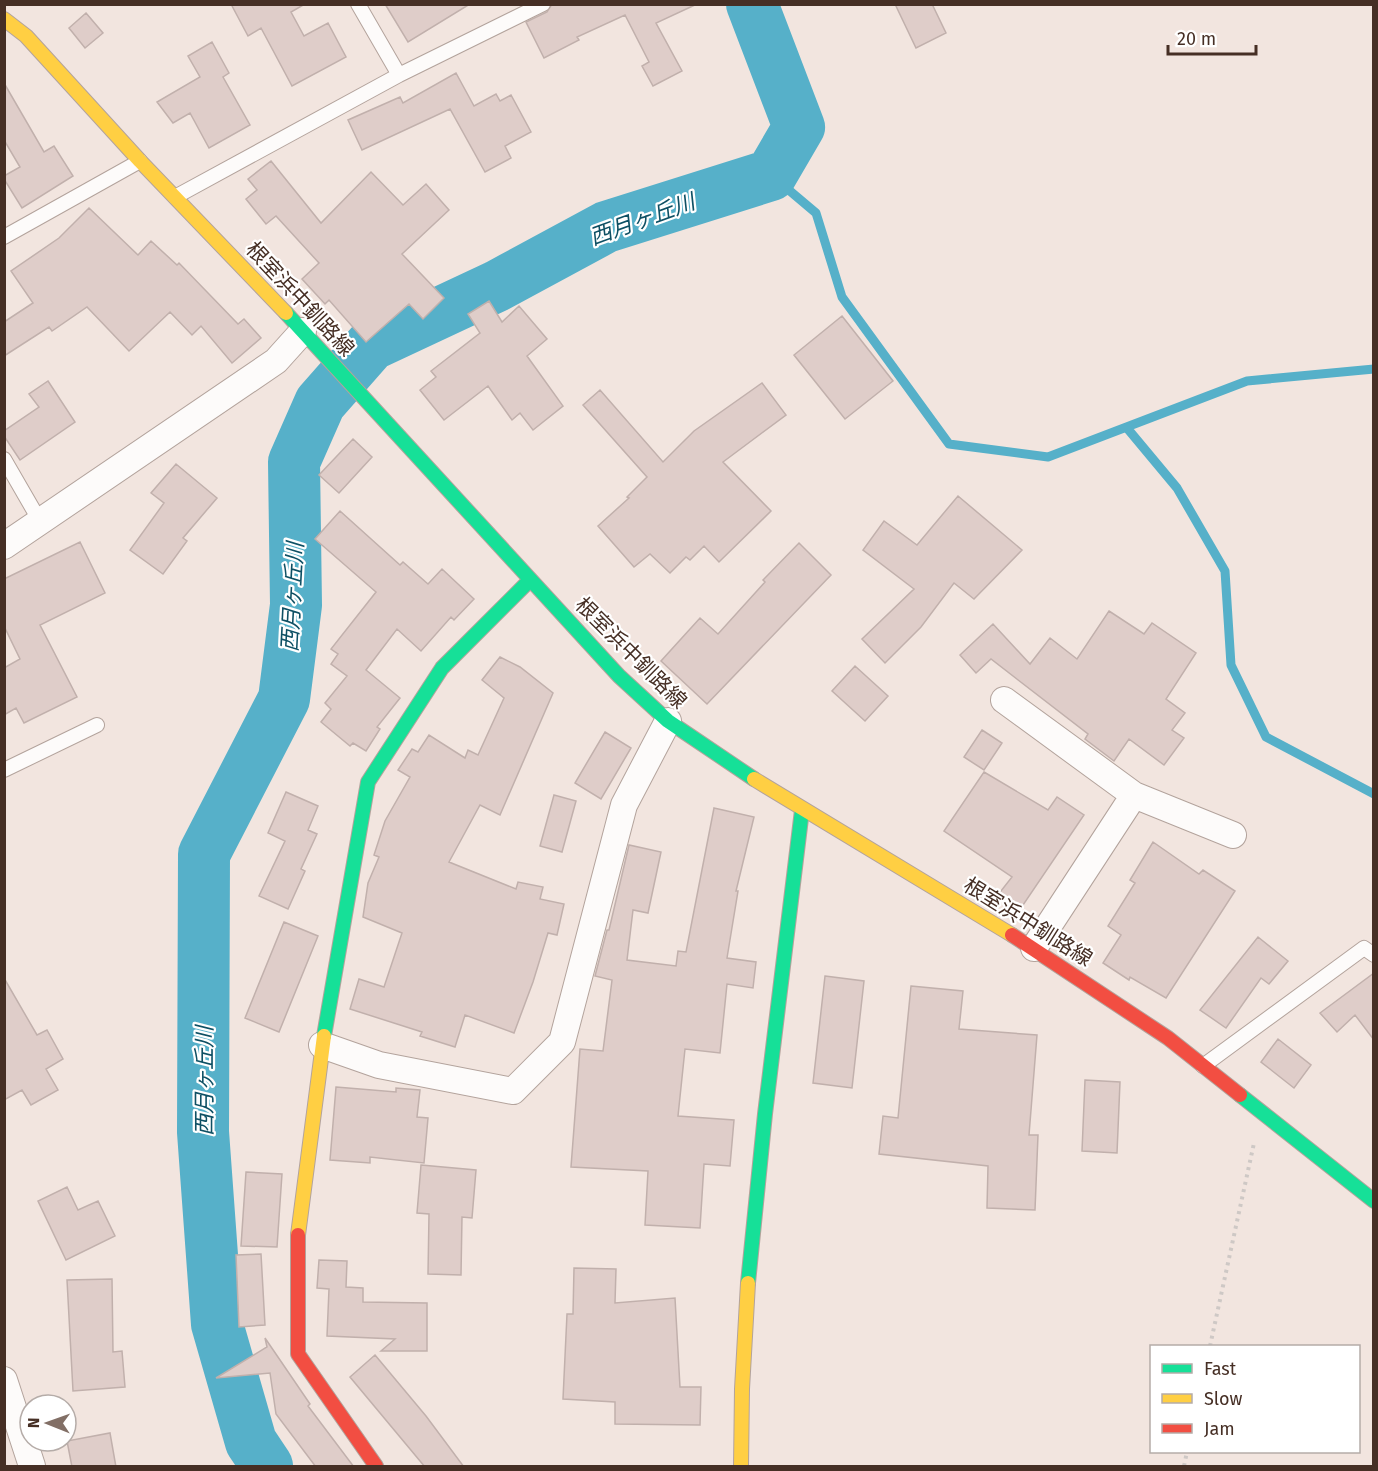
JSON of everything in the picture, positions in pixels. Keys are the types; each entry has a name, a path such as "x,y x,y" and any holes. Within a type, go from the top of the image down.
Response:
{"main road":[{"name":"根室浜中釧路線","path":"4,19 26,36 140,161 328,357 357,393 619,676 668,722 802,810 1034,948 1168,1038 1374,1201"},
{"path":"376,1467 298,1354 296,1247 322,1045 368,782 442,668 530,580"},
{"path":"741,1467 740,1423 750,1249 774,1029 802,810"}],"street":[{"path":"4,546 276,361 303,331"},
{"path":"1004,700 1134,795 1233,835"},
{"path":"322,1045 379,1065 513,1091 562,1042 624,805 668,722"},
{"path":"1034,948 1134,795"},
{"path":"4,1380 32,1467"}],"lane":[{"path":"358,4 399,75"},
{"path":"175,197 399,75 543,4"},
{"path":"4,237 140,161"},
{"path":"4,459 41,523"},
{"path":"4,770 97,725"},
{"path":"1203,1066 1364,948 1374,955"}],"path":[{"path":"1210,1345 1261,1110"}],"building":[{"path":"231,4 305,4 291,12 304,36 328,23 346,57 292,86 261,28 248,36"},
{"path":"385,4 470,4 408,42"},
{"path":"552,4 697,4 656,23 682,71 653,86 642,66 649,62 625,15 577,37 579,40 544,58 526,22 547,12"},
{"path":"895,4 932,4 946,33 916,48"},
{"path":"86,13 103,33 85,48 69,28"},
{"path":"212,42 229,73 223,77 250,125 209,148 190,113 173,123 157,102 200,77 188,56"},
{"path":"456,73 474,106 496,94 500,101 511,95 531,132 505,146 511,158 485,172 450,109 362,150 348,120 400,97 403,103"},
{"path":"4,83 44,152 54,146 73,176 22,208 4,179 4,176 20,167 4,140"},
{"path":"271,161 321,223 371,172 403,205 426,184 449,210 402,254 444,298 423,319 409,304 366,342 329,300 325,304 302,279 319,263 276,216 266,224 246,199 257,190 248,179"},
{"path":"89,208 138,255 151,241 177,265 179,263 238,324 244,319 261,338 232,363 201,326 192,335 170,312 129,351 87,307 52,331 49,327 4,356 4,322 33,303 11,271 59,238"},
{"path":"489,301 502,322 519,306 547,339 527,356 563,406 533,430 520,413 512,420 488,386 444,420 420,390 436,377 431,371 480,333 468,314"},
{"path":"842,316 893,381 845,419 794,355"},
{"path":"48,381 75,422 20,460 4,436 4,431 39,407 29,394"},
{"path":"762,383 786,415 723,462 771,511 719,562 704,546 690,560 686,557 670,573 650,554 634,567 598,526 629,498 627,497 647,477 583,405 600,390 663,462 694,431"},
{"path":"353,439 372,457 339,493 319,475"},
{"path":"176,464 217,498 183,538 187,541 163,574 130,550 164,503 151,493"},
{"path":"958,496 1022,550 974,599 954,583 921,627 885,663 862,639 914,589 863,550 884,521 917,545"},
{"path":"340,511 400,565 403,562 428,584 442,569 474,599 454,620 451,617 421,651 397,629 366,670 400,698 377,727 380,729 366,751 353,743 350,746 321,722 331,709 325,703 347,676 331,664 338,654 331,649 376,592 315,539"},
{"path":"80,542 105,593 40,625 77,697 24,723 16,708 4,715 4,668 20,659 4,626 4,579"},
{"path":"799,543 831,575 707,704 661,661 700,618 718,634 765,582 763,580"},
{"path":"1109,611 1144,634 1152,623 1196,653 1166,699 1185,713 1172,730 1184,738 1164,765 1129,739 1114,761 1085,739 1088,734 991,659 976,673 960,655 993,624 1030,664 1050,638 1077,659"},
{"path":"500,657 520,667 553,693 500,815 480,805 449,862 516,889 518,882 543,887 540,899 564,904 557,935 548,933 514,1033 465,1015 455,1047 420,1036 422,1032 350,1009 359,979 384,987 402,933 363,917 368,883 379,857 374,855 385,821 410,777 398,770 412,749 418,752 429,735 465,758 468,750 478,755 504,698 482,680"},
{"path":"855,666 888,696 865,721 832,691"},
{"path":"982,730 1002,743 984,770 964,757"},
{"path":"605,732 631,748 601,799 575,783"},
{"path":"984,772 1048,810 1057,797 1084,815 1019,911 997,896 1012,877 944,831"},
{"path":"286,792 318,806 308,830 317,834 301,869 305,871 288,909 259,896 285,841 268,833"},
{"path":"554,795 576,801 562,852 540,846"},
{"path":"714,808 754,817 736,891 738,891 727,958 756,962 753,988 727,984 720,1053 685,1049 678,1116 734,1120 730,1166 704,1164 700,1228 645,1225 648,1171 571,1167 580,1049 603,1051 612,980 595,976 607,930 609,930 629,845 661,852 648,913 633,910 627,960 676,966 678,951 686,952"},
{"path":"1153,842 1199,874 1203,870 1235,891 1166,998 1130,977 1129,980 1103,963 1121,935 1108,926 1135,883 1130,880"},
{"path":"284,922 318,936 279,1032 245,1018"},
{"path":"1258,937 1288,961 1269,984 1261,978 1226,1028 1200,1010"},
{"path":"1374,973 1374,1040 1355,1015 1337,1032 1320,1013"},
{"path":"825,976 864,981 852,1088 813,1083"},
{"path":"4,978 37,1035 47,1030 63,1059 46,1069 58,1090 31,1105 22,1090 4,1100"},
{"path":"911,986 963,991 959,1029 1037,1035 1029,1135 1038,1135 1035,1210 987,1208 988,1166 879,1154 883,1116 898,1118"},
{"path":"1278,1039 1311,1065 1294,1088 1261,1062"},
{"path":"1085,1080 1120,1082 1117,1153 1082,1151"},
{"path":"336,1087 396,1092 396,1088 420,1090 417,1117 428,1118 424,1163 370,1157 370,1163 330,1160"},
{"path":"421,1165 476,1170 472,1218 462,1217 461,1275 428,1274 429,1214 417,1213"},
{"path":"246,1172 282,1174 277,1247 241,1246"},
{"path":"67,1187 78,1210 98,1201 115,1236 66,1260 38,1201"},
{"path":"261,1254 265,1325 239,1327 236,1255"},
{"path":"319,1260 347,1261 346,1287 363,1288 363,1302 427,1303 427,1351 381,1351 395,1339 327,1336 329,1289 317,1288"},
{"path":"574,1268 616,1269 615,1303 675,1298 680,1387 701,1387 700,1425 615,1424 615,1402 563,1399 567,1314 573,1314"},
{"path":"112,1279 113,1352 122,1351 125,1387 73,1391 67,1280"},
{"path":"265,1338 310,1404 308,1406 354,1467 316,1467 276,1414 270,1373 216,1378 267,1347"},
{"path":"375,1355 426,1416 464,1467 425,1467 350,1377"},
{"path":"110,1433 116,1467 72,1467 69,1453 78,1453 78,1439"}],"waterway":[{"name":"西月ヶ丘川","path":"267,1466 251,1442 217,1324 203,1132 204,854 284,699 296,605 294,462 320,403 371,345 497,286 606,227 771,175 799,127 752,4"},
{"path":"771,175 816,213 842,297 949,444 1048,457 1247,381 1374,369"},
{"path":"1127,428 1177,488 1225,571 1231,665 1266,737 1374,794"}],"traffic: fast":[{"path":"286,313 619,676 668,721 754,779"},
{"path":"324,1036 368,782 442,668 530,580"},
{"path":"748,1283 765,1114 802,810"},
{"path":"1240,1095 1374,1201"}],"traffic: slow":[{"path":"4,19 26,36 140,161 286,313"},
{"path":"754,779 1012,935"},
{"path":"298,1235 324,1036"},
{"path":"741,1466 742,1389 748,1283"}],"traffic: jam":[{"path":"1012,935 1168,1038 1240,1095"},
{"path":"298,1235 298,1354 376,1466"}]}
